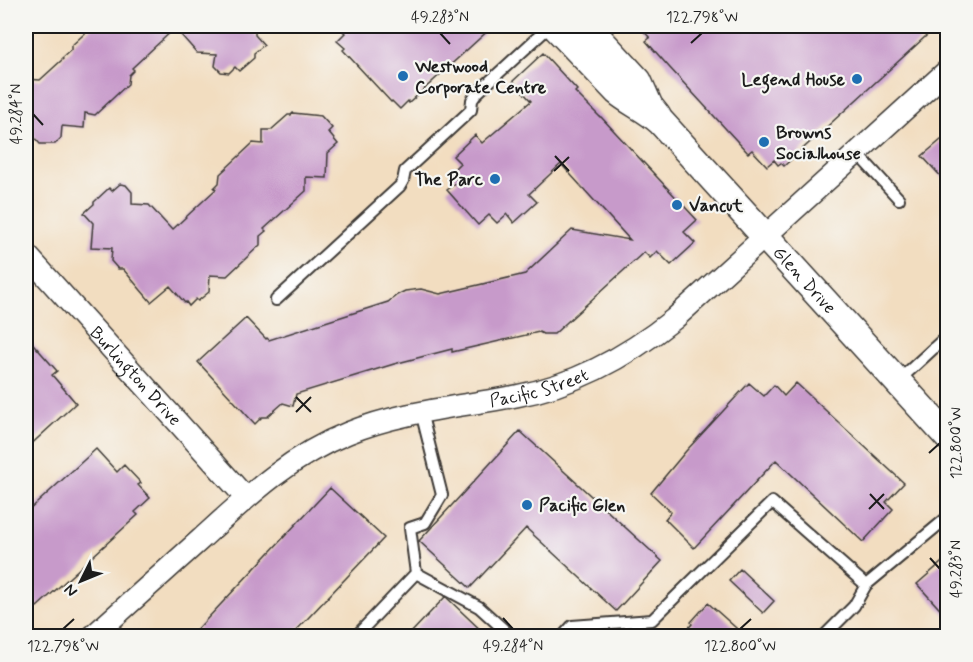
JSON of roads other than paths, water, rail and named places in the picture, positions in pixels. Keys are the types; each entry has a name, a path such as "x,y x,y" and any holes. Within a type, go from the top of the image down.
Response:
{"street":[{"name":"Glen Drive","path":"555,26 617,92 628,101 649,111 661,122 948,437"},
{"name":"Glen Drive","path":"587,26 638,81 649,106 661,122"},
{"name":"Pacific Street","path":"93,636 246,498 285,467 327,442 396,417 517,396 567,382 635,348 662,329 948,69"},
{"name":"Burlington Drive","path":"26,254 246,498"}],"lane":[{"path":"276,300 400,186 404,181 407,168 471,110 472,100 477,93 550,26"},
{"path":"856,152 899,199"},
{"path":"897,382 948,335"},
{"path":"416,573 410,528 425,523 442,495 421,412"},
{"path":"563,636 572,626 652,620 772,502 866,585"},
{"path":"824,636 854,606 866,585 948,517"},
{"path":"356,636 416,573"},
{"path":"416,573 479,607 511,636"}],"place":[{"name":"Westwood Corporate Centre","path":"403,76"},
{"name":"Legend House","path":"857,79"},
{"name":"Browns Socialhouse","path":"764,142"},
{"name":"The Parc","path":"495,179"},
{"name":"Vancut","path":"677,205"},
{"name":"Pacific Glen","path":"527,505"}]}
